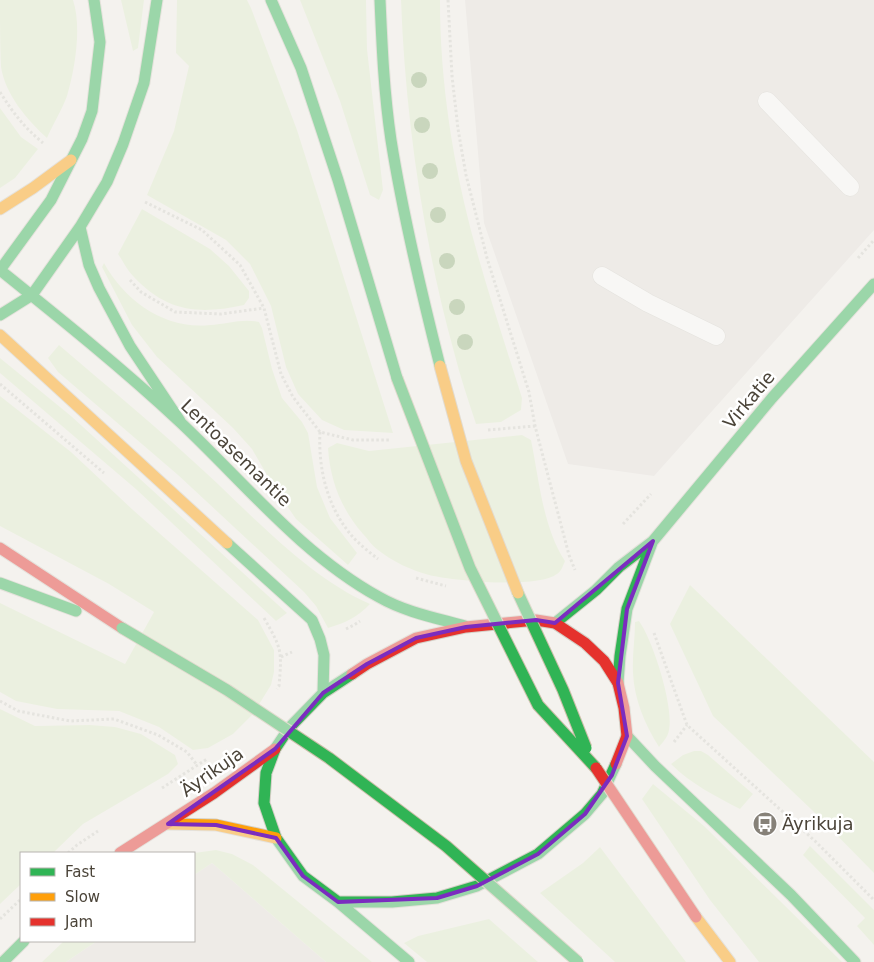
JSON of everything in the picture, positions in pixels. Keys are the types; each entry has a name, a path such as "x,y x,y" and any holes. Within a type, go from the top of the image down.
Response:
{"main road":[{"path":"0,270 51,200 82,139 92,111 100,42 94,0"},
{"path":"0,315 32,296 80,227 107,182 123,144 144,83 157,0"},
{"path":"271,0 304,78 338,180 398,378 470,568 538,705 592,763 696,917 730,962"},
{"path":"380,0 388,117 415,269 466,461 520,598 563,690 592,763"},
{"path":"0,209 71,160"},
{"path":"80,227 89,265 99,288 130,346 180,422"},
{"name":"Lentoasemantie","path":"0,270 180,422 291,531 336,570 380,598 466,627"},
{"name":"Virkatie","path":"555,623 596,590 619,567 653,541 772,398 874,284"},
{"path":"0,335 312,620 321,639 325,669 323,693"},
{"name":"Virkatie","path":"618,683 627,609 653,541"},
{"path":"0,548 122,628 227,690 330,758 446,846 578,962"},
{"path":"0,583 122,628"},
{"path":"338,902 392,902 437,898 477,886 538,854 585,814 602,794 612,775 627,736 624,708 618,683 604,661 584,643 555,623 536,620 466,627 416,638 367,664 323,693 288,728 275,748 266,773 264,803 276,838 303,876 338,902 409,962"},
{"path":"627,736 655,766 790,895 856,962"},
{"name":"Äyrikuja","path":"122,852 214,794 275,748"},
{"name":"Äyrikuja","path":"168,824 216,824 276,838"},
{"path":"4,962 23,942"}],"lane":[{"path":"767,101 850,187"},
{"path":"602,276 648,303 716,336"}],"path":[{"path":"448,0 452,76 466,175 487,258 528,392 535,426 571,561 576,575 596,590"},
{"path":"0,92 13,114 42,143"},
{"path":"145,202 202,230 240,265 264,308 281,374 293,397 320,432 353,440 392,440"},
{"path":"125,275 142,292 175,312 221,314 264,308"},
{"path":"0,384 111,479"},
{"path":"486,430 535,426"},
{"path":"320,432 319,451 321,469 332,505 352,535 381,562"},
{"path":"410,576 454,588"},
{"path":"627,609 648,615 687,725 808,834 874,900"},
{"path":"263,617 278,643 282,657 279,686 274,694"},
{"path":"0,701 18,711 70,721 114,719 158,735 186,752 197,765 214,754"},
{"path":"0,919 20,899"}],"highlighted area":[{"path":"653,541 627,609 618,683 627,736 612,775 585,814 538,854 477,886 437,898 338,902 303,876 276,838 216,825 168,824 275,749 323,693 367,664 416,638 466,627 536,620 555,623"}],"shaded area":[{"path":"465,0 874,0 874,230 654,476 568,464 484,223"},
{"path":"212,863 326,962 66,962 96,942 195,942 195,874"}],"green space":[{"path":"0,0 73,0 76,11 77,35 73,73 65,101 47,138 18,106 3,77 0,42"},
{"path":"121,0 144,0 138,48 133,51"},
{"path":"177,0 247,0 251,8 297,130 393,433 344,430 322,420 298,394 286,367 271,306 250,264 226,240 147,195 174,131 189,66 176,53"},
{"path":"300,0 366,0 367,49 383,190 379,200 370,195 340,101"},
{"path":"401,0 440,0 445,92 460,184 480,264 522,398 521,410 501,422 476,424 443,310 417,178 403,44"},
{"path":"0,108 21,137 38,149 15,178 0,188"},
{"path":"142,209 210,249 229,266 249,291 249,298 244,305 212,310 184,308 171,304 145,288 131,274 118,254"},
{"path":"104,263 113,277 135,301 162,318 177,323 193,325 241,321 259,322 282,398 302,422 308,433 317,487 330,518 357,553 348,565 296,519 274,487 252,449 233,428 157,357 132,325 102,267"},
{"path":"59,345 205,472 303,562 347,592 370,604 351,619 328,628 316,606 304,592 178,475 58,372 48,358"},
{"path":"0,358 71,416 287,613 276,621 137,490 0,373"},
{"path":"0,396 71,452 133,510 258,620 274,650 274,672 271,685 253,714 233,734 208,748 193,750 159,727 119,711 57,709 16,701 0,692 0,603 125,664 154,612 109,584 0,526"},
{"path":"522,435 531,440 539,487 547,518 552,534 565,561 557,574 547,579 514,582 475,581 429,575 402,565 374,547 355,524 338,494 329,460 328,448 337,443 369,451"},
{"path":"690,585 874,762 874,873 813,811 713,716 670,624"},
{"path":"639,621 645,630 656,658 668,706 670,719 668,733 659,747 641,711 634,683 635,622"},
{"path":"0,709 35,726 90,725 115,727 141,734 175,755 178,764 168,774 83,824 54,852 20,852 20,885 0,904"},
{"path":"694,751 701,751 708,755 753,794 740,809 695,784 671,764 683,755"},
{"path":"653,784 704,826 842,962 759,962 710,900 642,799"},
{"path":"810,846 874,910 874,945 857,926 865,918 803,855"},
{"path":"600,847 686,962 615,962 540,893 583,863"},
{"path":"216,850 232,854 253,865 372,962 326,962 212,863 195,874 195,853"},
{"path":"489,919 538,962 427,962 404,943 418,936"},
{"path":"63,942 96,942 66,962 42,962"}],"traffic: fast":[{"path":"0,270 51,200 82,139 92,111 100,42 94,0"},
{"path":"0,315 32,295 80,227 107,182 123,144 144,83 157,0"},
{"path":"271,0 301,68 338,180 397,378"},
{"path":"380,0 385,87 391,140 413,253 440,366"},
{"path":"80,227 89,265 99,288 130,346 180,421"},
{"path":"0,270 136,382 204,445 274,516 324,560 351,580 399,607 465,626"},
{"path":"555,623 596,590 619,567 653,541 772,398 874,284"},
{"path":"397,378 470,568 538,705 596,768"},
{"path":"227,543 312,620 324,655 323,693"},
{"path":"618,683 627,609 652,543"},
{"path":"0,583 76,611"},
{"path":"518,593 563,690 586,748"},
{"path":"122,628 227,690 329,758 446,846 578,962"},
{"path":"352,674 323,693 289,728 275,749 266,773 264,803 276,838 303,876 338,902 392,902 437,898 477,886 538,854 585,814 602,794 616,764"},
{"path":"627,736 655,766 791,895 855,962"},
{"path":"338,902 409,962"},
{"path":"3,962 23,942"}],"traffic: slow":[{"path":"0,209 71,160"},
{"path":"0,335 227,543"},
{"path":"440,366 466,461 518,593"},
{"path":"168,824 216,825 276,838"},
{"path":"696,917 730,962"}],"traffic: jam":[{"path":"0,548 122,628"},
{"path":"536,620 555,623 585,643 604,661 618,683 624,708 627,736 616,764"},
{"path":"352,674 416,638 466,627 536,620"},
{"path":"122,852 214,793 275,749"},
{"path":"596,768 696,917"}],"place":[{"name":"Äyrikuja","path":"765,824"}]}
